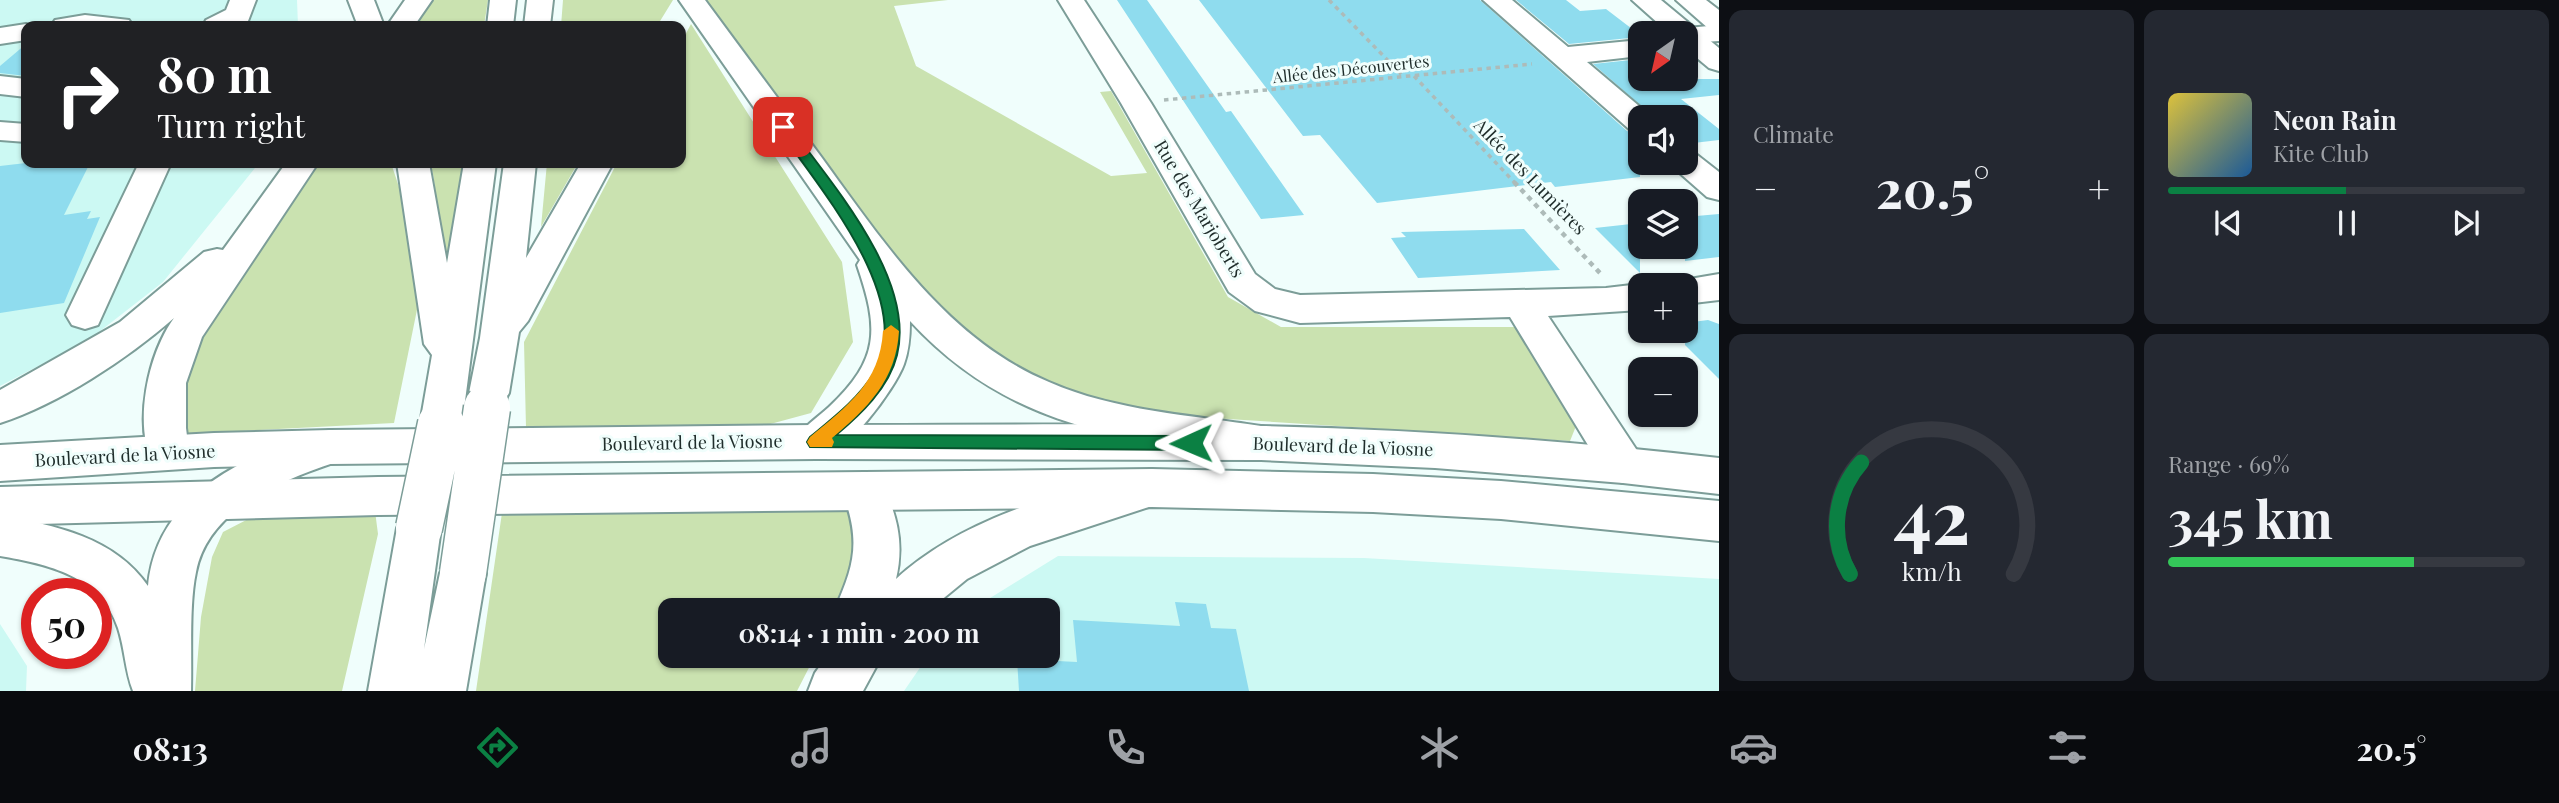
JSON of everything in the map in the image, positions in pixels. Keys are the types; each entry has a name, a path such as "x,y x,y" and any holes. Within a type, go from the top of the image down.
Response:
{"main road":[{"path":"82,21 102,10 104,0"},
{"path":"226,21 238,15 243,0"},
{"path":"360,0 369,21"},
{"path":"404,21 419,0"},
{"path":"501,21 503,0"},
{"path":"538,21 540,0"},
{"name":"Rue des Marjoberts","path":"1070,0 1136,103 1242,283 1257,298 1300,309 1628,299"},
{"path":"1496,0 1628,112"},
{"path":"1689,0 1719,23"},
{"path":"1645,1 1701,44"},
{"path":"686,6 865,240 923,313 949,340 988,368 1032,393 1059,403 1134,423 1261,443"},
{"path":"0,36 21,33"},
{"path":"1566,58 1628,50"},
{"path":"0,85 21,87"},
{"path":"0,131 21,133"},
{"path":"85,315 153,168"},
{"path":"221,499 191,489 178,474 168,452 165,428 166,383 184,333 298,168"},
{"path":"414,168 469,387"},
{"path":"441,691 463,573 480,168"},
{"path":"499,338 519,168"},
{"path":"393,691 419,528 441,424 469,387 499,338 594,168"},
{"path":"1698,172 1719,189"},
{"path":"0,407 26,397 133,332 253,230"},
{"path":"683,493 816,442 863,401 881,376 890,355 891,322 882,282 865,240"},
{"path":"1698,289 1719,287"},
{"path":"1520,303 1623,465"},
{"path":"816,442 838,461 864,491 876,520 878,552 874,573 863,598"},
{"name":"Boulevard de la Viosne","path":"0,463 168,452 330,447 816,442 1261,443 1435,451 1623,465 1719,476"},
{"path":"166,691 173,568 190,533 221,499 269,467 330,447"},
{"path":"909,598 935,576 996,538 1032,522 1152,488"},
{"path":"0,506 221,499 1152,488 1385,494 1514,502 1719,521"},
{"path":"0,536 68,550 90,559 106,570 132,604 143,628 155,691"},
{"path":"810,691 824,668"},
{"path":"833,691 849,668"}],"path":[{"path":"1329,0 1403,76"},
{"name":"Allée des Découvertes","path":"1136,103 1566,58"},
{"name":"Allée des Lumières","path":"1413,76 1628,295"}],"shaded area":[{"path":"0,0 297,0 298,21 21,21 21,168 255,168 163,282 90,339 0,386"},
{"path":"1058,556 1364,558 1719,579 1719,691 904,691 920,668 1060,668 1060,598 990,598"},
{"path":"0,624 21,657 21,669 27,669 26,691 0,691"}],"green space":[{"path":"429,0 488,0 485,21 414,21"},
{"path":"563,0 673,0 660,21 561,21"},
{"path":"705,0 948,0 894,6 916,66 1111,176 1147,173 1100,92 1111,91 1228,297 1281,327 1522,327 1578,421 1570,441 1212,418 1139,408 1078,397 988,358 918,291"},
{"path":"691,24 842,262 853,342 811,413 755,428 526,428 524,342 614,168 686,168 686,34"},
{"path":"309,168 393,168 408,214 421,290 394,423 182,434 180,380 203,321"},
{"path":"431,168 463,168 448,280"},
{"path":"547,168 575,168 541,227"},
{"path":"503,506 855,506 867,525 845,598 658,598 658,668 809,668 797,691 476,691"},
{"path":"375,511 378,534 342,691 195,691 201,617 212,557 223,532 260,513"}],"building":[{"path":"1117,0 1147,0 1226,112 1231,111 1304,215 1261,219"},
{"path":"1199,0 1480,0 1628,131 1628,175 1640,177 1555,187 1551,182 1377,203 1320,135 1303,136"},
{"path":"1516,0 1566,0 1580,11 1606,9 1628,26 1628,38 1569,44"},
{"path":"21,48 21,75 0,73 0,66"},
{"path":"1628,60 1628,91 1698,91 1698,79 1719,79 1719,95 1681,99 1689,105 1640,105 1593,64"},
{"path":"1698,112 1719,129 1719,140 1698,142"},
{"path":"21,164 21,168 88,168 64,215 91,211 87,219 100,217 64,303 0,313 0,166"},
{"path":"1719,214 1719,257 1685,261 1698,259 1698,216"},
{"path":"1628,224 1628,259 1640,259 1640,273 1595,228"},
{"path":"1524,229 1560,270 1418,278 1391,238 1406,237 1401,232"},
{"path":"1708,320 1719,324 1719,379 1685,345 1698,343 1698,321"},
{"path":"1175,602 1206,604 1211,628 1236,629 1249,691 1019,691 1018,668 1060,668 1060,661 1077,662 1073,620 1180,626"}],"slow traffic":[{"path":"826,442 816,442 863,401 881,376 890,355 891,331"}],"route":[{"path":"783,127 865,240 882,282 891,322 890,355 881,376 863,401 816,442 1191,443"}]}
